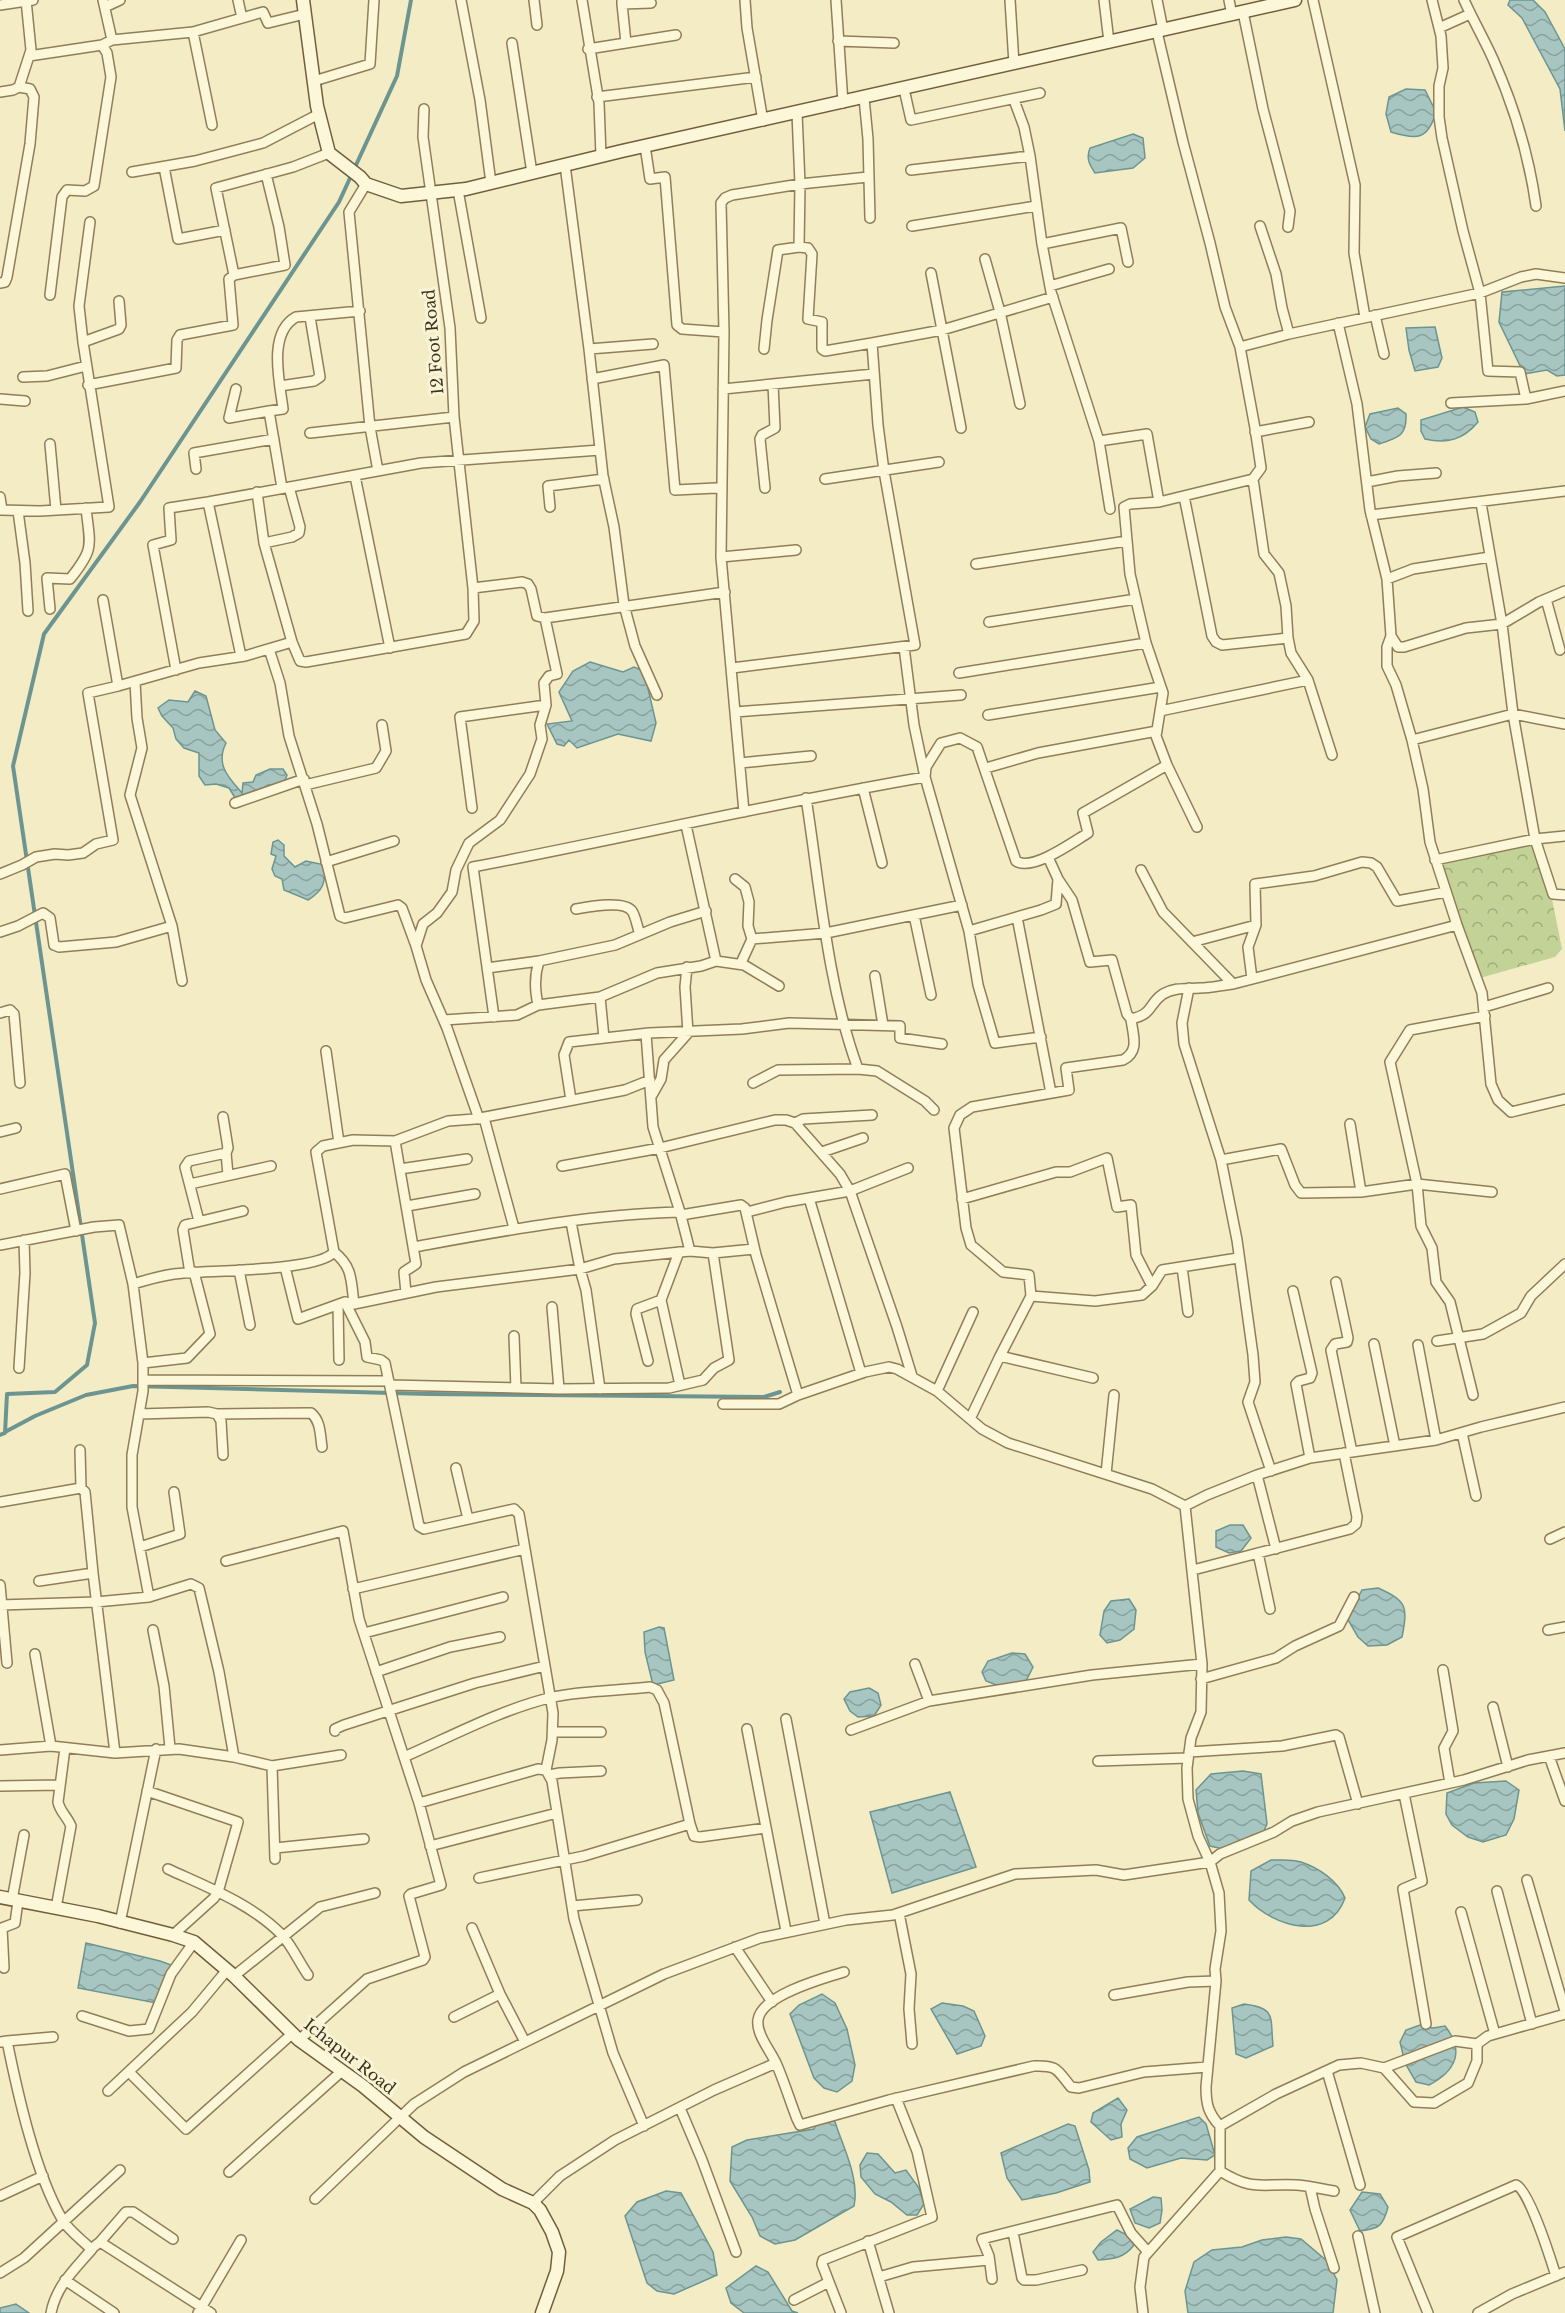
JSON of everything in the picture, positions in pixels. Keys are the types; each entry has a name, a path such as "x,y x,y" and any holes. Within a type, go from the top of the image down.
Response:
{"street":[{"path":"19,87 31,50 26,0"},
{"path":"0,5 33,0"},
{"path":"112,40 104,4 120,0"},
{"path":"238,0 242,18"},
{"path":"303,0 319,114 328,153 359,177 401,196 458,190 491,183 601,156 1295,0"},
{"path":"314,81 370,64 374,0"},
{"path":"462,0 480,100 491,183"},
{"path":"534,0 537,25"},
{"path":"582,0 597,97 601,156"},
{"path":"745,0 763,121"},
{"path":"836,0 843,103"},
{"path":"1010,0 1014,64"},
{"path":"1104,0 1109,42"},
{"path":"1157,0 1160,31 1182,142 1225,307 1240,347 1261,468 1253,479 1159,502 1130,504 1124,507 1130,574 1146,643 1163,693 1156,736 1167,765 1197,827"},
{"path":"1229,0 1238,13 1290,211 1288,227"},
{"path":"1313,0 1355,185 1354,253 1365,317"},
{"path":"1432,0 1439,28 1443,68 1439,86 1442,138 1463,231 1480,292 1488,371 1520,372 1526,399"},
{"path":"1464,0 1492,58 1512,110 1530,167 1536,206"},
{"path":"626,43 622,2 651,3"},
{"path":"29,56 102,45 112,40 194,32 263,12 268,23 305,14"},
{"path":"1439,28 1470,14"},
{"path":"194,32 212,125"},
{"path":"588,49 676,35"},
{"path":"838,41 894,43"},
{"path":"512,43 532,173"},
{"path":"50,295 63,194 67,190 85,191 94,186 111,77 107,53 102,45"},
{"path":"597,97 756,77"},
{"path":"0,92 19,87 30,89 34,97 30,144 7,277 5,282 0,283"},
{"path":"904,89 911,120 1040,93"},
{"path":"864,98 868,139 870,218"},
{"path":"1014,100 1024,127 1030,156 1050,286 1099,441 1110,509"},
{"name":"12 Foot Road","path":"292,642 298,660 303,662 466,634 474,621 473,588 454,417 450,328 423,137 424,109"},
{"path":"797,113 800,184 799,247"},
{"path":"132,172 195,161 263,143 319,114"},
{"path":"645,146 650,179 665,177 677,325 682,329 724,332"},
{"path":"234,275 216,188 293,167 328,153"},
{"path":"910,170 1030,156"},
{"path":"565,165 600,450 614,526 624,605 635,646 657,694"},
{"path":"164,167 178,239 225,230"},
{"path":"88,385 176,368 177,340 180,335 233,325 229,279 234,275 285,265 279,227 266,174"},
{"path":"359,177 349,212 370,427 378,471"},
{"path":"744,812 721,557 724,332 721,203 732,195 800,184 868,177"},
{"path":"458,190 481,318"},
{"path":"912,226 1036,206"},
{"path":"0,497 1,510 109,507 88,385 79,306 90,222"},
{"path":"1260,226 1276,274 1289,334"},
{"path":"1042,244 1121,228 1128,262"},
{"path":"764,349 766,320 778,250 808,248 812,254 808,317 809,320 822,322 823,350 942,330 1053,297"},
{"path":"985,259 1000,312 1020,404"},
{"path":"1050,286 1109,269"},
{"path":"932,273 961,428"},
{"path":"1240,347 1480,292 1521,277 1536,274 1565,278"},
{"path":"83,342 119,328 121,325 119,301"},
{"path":"236,389 229,418 284,409 276,360 279,344 288,322 296,317 360,311"},
{"path":"1375,315 1383,354"},
{"path":"280,386 314,381 320,376 310,316"},
{"path":"1338,323 1357,404 1371,515 1387,579 1391,636 1387,647 1387,666 1396,685 1412,740 1435,860 1482,993 1491,1084 1504,1107 1511,1112 1565,1099"},
{"path":"732,668 913,646 916,643 884,471 872,343"},
{"path":"589,350 653,344"},
{"path":"592,379 664,365 675,490 716,488 722,490"},
{"path":"23,377 47,376 86,366"},
{"path":"723,389 874,374"},
{"path":"765,488 760,439 762,435 775,428 773,384"},
{"path":"1451,403 1526,399 1565,391"},
{"path":"0,399 25,400"},
{"path":"264,543 292,537 299,533 300,527 286,487 269,411"},
{"path":"310,433 454,417"},
{"path":"1255,432 1309,422"},
{"path":"1099,441 1147,434 1159,502"},
{"path":"196,469 194,453 274,439"},
{"path":"50,444 56,510"},
{"path":"176,670 153,545 171,540 169,508 421,464 600,450"},
{"path":"825,479 939,462"},
{"path":"1366,482 1398,476 1436,473"},
{"path":"355,476 390,648"},
{"path":"550,507 548,486 604,479"},
{"path":"1253,479 1264,554 1279,573 1286,606 1291,653 1308,680 1332,755"},
{"path":"1371,515 1565,491"},
{"path":"0,874 36,857 83,853 96,844 113,840 87,693 199,663 241,656 292,642 264,543 258,492"},
{"path":"1184,496 1215,642 1222,645 1288,638"},
{"path":"208,502 241,656"},
{"path":"1481,503 1502,624 1513,714 1535,839 1553,894 1565,895"},
{"path":"50,609 47,578 70,579 86,559 90,546 86,508"},
{"path":"18,511 28,611"},
{"path":"975,564 1127,541"},
{"path":"721,557 796,550"},
{"path":"1387,579 1413,569 1490,557"},
{"path":"473,588 522,582 528,584 537,616 545,618 725,592"},
{"path":"1391,636 1398,647 1404,647 1466,628 1502,624 1565,591"},
{"path":"989,622 1136,599"},
{"path":"1546,599 1560,650"},
{"path":"103,600 117,686"},
{"path":"416,946 423,924 437,913 452,892 456,870 469,843 500,820 530,774 542,739 540,725 546,705 544,682 549,676 557,674 545,618"},
{"path":"960,673 1146,643"},
{"path":"904,647 925,777 969,931 978,985 995,1043 1041,1037"},
{"path":"269,649 280,683 290,736 342,918 398,905 402,908 426,980 482,1118 514,1228"},
{"path":"1160,711 1308,680"},
{"path":"135,682 141,748 130,795 172,926 182,981"},
{"path":"988,715 1161,687"},
{"path":"735,712 961,695"},
{"path":"472,808 460,717 546,705"},
{"path":"1412,740 1513,714 1565,724"},
{"path":"235,803 305,782 376,768 386,751 382,725"},
{"path":"986,768 1038,753 1157,731"},
{"path":"925,777 926,767 941,743 960,738 977,747 1016,861 1020,864 1027,864 1048,857 1088,832 1083,813 1167,765"},
{"path":"740,763 811,756"},
{"path":"494,1017 473,867 686,825 806,798 925,777"},
{"path":"863,788 882,863"},
{"path":"806,798 826,933 843,1024 858,1069"},
{"path":"686,825 716,961"},
{"path":"1435,860 1535,839 1565,836"},
{"path":"327,862 394,841"},
{"path":"970,1419 1031,1296 1029,1275 1003,1272 971,1245 966,1228 954,1128 960,1115 972,1107 1069,1090 1066,1068 1122,1060 1130,1056 1134,1050 1131,1019 1127,1014 1112,960 1090,962 1072,900 1058,879 1048,857"},
{"path":"1252,979 1248,947 1256,925 1255,884 1314,876 1362,862 1371,863 1377,867 1397,901 1446,892"},
{"path":"1141,870 1163,912 1233,984"},
{"path":"735,879 745,887 749,902 748,926 752,939 741,963"},
{"path":"969,931 1017,918 1056,904 1058,879"},
{"path":"576,909 601,904 610,907 626,906 631,910 640,934"},
{"path":"752,939 826,933 962,905"},
{"path":"487,968 539,962 615,945 670,922 706,911"},
{"path":"0,932 43,913 50,918 54,945 59,947 116,942 172,926"},
{"path":"914,915 931,995"},
{"path":"1017,918 1051,1093"},
{"path":"1192,942 1256,925"},
{"path":"1131,1019 1147,1014 1164,994 1176,989 1233,984 1457,925"},
{"path":"444,1020 517,1015 538,1005 600,997 657,974 716,961 741,963 779,986"},
{"path":"538,1005 535,973 539,962"},
{"path":"652,1095 660,1079 664,1060 688,1033 684,987 687,967"},
{"path":"875,976 883,1025"},
{"path":"1189,988 1182,1023 1184,1044 1221,1161 1237,1240 1255,1382 1248,1402 1271,1471"},
{"path":"1473,1395 1450,1302 1436,1282 1432,1248 1421,1226 1417,1184 1390,1062 1410,1030 1484,1012 1548,988"},
{"path":"600,997 604,1038"},
{"path":"0,1012 10,1010 14,1014 20,1083"},
{"path":"571,1100 564,1055 569,1042 646,1034 742,1029 789,1023 900,1026 900,1038 942,1044"},
{"path":"646,1034 654,1127 690,1251"},
{"path":"326,1051 339,1143"},
{"path":"753,1083 778,1070 858,1069 877,1071 925,1101 934,1110"},
{"path":"339,1360 349,1269 344,1260 334,1252 316,1152 323,1146 353,1140 395,1141 448,1121 482,1118 625,1090 650,1080"},
{"path":"795,1123 803,1119 872,1115"},
{"path":"223,1117 228,1148 226,1153 228,1175"},
{"path":"562,1166 660,1148 775,1120 795,1123 840,1174 850,1191 912,1376"},
{"path":"1350,1124 1361,1192"},
{"path":"0,1132 16,1128"},
{"path":"822,1152 863,1138"},
{"path":"395,1141 416,1264 403,1275 406,1293"},
{"path":"1221,1161 1281,1149 1301,1193 1361,1192 1417,1184 1492,1192"},
{"path":"199,1221 185,1167 189,1161 226,1153"},
{"path":"962,1199 1056,1172 1070,1172 1107,1158 1117,1207 1131,1205 1136,1255 1152,1286"},
{"path":"400,1169 467,1159"},
{"path":"190,1184 271,1166"},
{"path":"747,1212 850,1191 908,1168"},
{"path":"0,1189 65,1174 80,1230"},
{"path":"407,1206 475,1194"},
{"path":"809,1198 861,1373"},
{"path":"414,1247 514,1228 642,1212 680,1213 741,1205 747,1212 754,1249 798,1395"},
{"path":"143,1363 187,1358 210,1334 192,1272 183,1230 185,1225 243,1211"},
{"path":"571,1221 586,1290 600,1389"},
{"path":"0,1245 119,1225 133,1284 143,1363 143,1385 132,1455 132,1508 149,1597"},
{"path":"19,1368 25,1273 24,1240"},
{"path":"285,1267 297,1318 346,1304 436,1287 580,1269 614,1259 690,1251 712,1253 754,1249"},
{"path":"133,1284 173,1274 285,1267 325,1258 334,1252"},
{"path":"679,1252 661,1300 680,1385"},
{"path":"143,1385 391,1389 669,1388 703,1380 714,1368 729,1360 712,1253"},
{"path":"1031,1296 1095,1301 1142,1294 1152,1286 1162,1270 1238,1258"},
{"path":"1437,1341 1483,1334 1521,1313 1531,1296 1565,1264"},
{"path":"1182,1267 1188,1312"},
{"path":"239,1270 249,1325"},
{"path":"1193,1570 1350,1529 1356,1524 1348,1453 1331,1350 1335,1344 1347,1342 1348,1338 1336,1282"},
{"path":"1293,1291 1312,1373 1310,1378 1296,1384 1310,1458"},
{"path":"648,1361 636,1314 637,1309 661,1300"},
{"path":"346,1304 365,1342 367,1357 385,1363 419,1526 424,1529 516,1510 551,1697 553,1732 547,1773"},
{"path":"552,1307 559,1389"},
{"path":"937,1391 973,1312"},
{"path":"513,1336 516,1388"},
{"path":"1374,1344 1395,1446"},
{"path":"1418,1346 1436,1440"},
{"path":"1000,1356 1093,1378"},
{"path":"723,1404 779,1404 861,1373 889,1367 912,1376 937,1391 982,1429 1008,1443 1152,1489 1185,1506"},
{"path":"1106,1474 1114,1395"},
{"path":"1185,1506 1257,1475 1310,1458 1436,1440 1530,1414 1565,1407"},
{"path":"139,1414 311,1413 316,1417 319,1425 322,1447"},
{"path":"217,1414 221,1421 223,1455"},
{"path":"1462,1432 1476,1496"},
{"path":"80,1450 81,1488 85,1492 115,1753"},
{"path":"456,1468 468,1519"},
{"path":"1257,1475 1276,1549"},
{"path":"0,1502 81,1488"},
{"path":"140,1547 180,1534 174,1492"},
{"path":"1143,2313 1140,2287 1144,2257 1220,2171 1220,2126 1209,2115 1206,2102 1207,2067 1216,1981 1215,1969 1221,1921 1219,1893 1210,1862 1198,1836 1188,1800 1191,1738 1201,1712 1202,1664 1185,1506"},
{"path":"129,2072 186,2129 367,1979 423,1960 425,1957 409,1896 441,1886 419,1803 364,1633 353,1589 343,1531 226,1562"},
{"path":"1550,1539 1565,1532"},
{"path":"353,1589 525,1549"},
{"path":"1258,1553 1270,1609"},
{"path":"39,1581 93,1573"},
{"path":"1,1605 96,1602 149,1597 191,1584 199,1588 219,1672 234,1757"},
{"path":"0,1585 7,1663"},
{"path":"364,1633 503,1596"},
{"path":"1201,1678 1276,1658 1295,1646 1339,1626 1354,1598"},
{"path":"1548,1630 1565,1627"},
{"path":"153,1630 164,1686 170,1748"},
{"path":"376,1672 450,1647 500,1636"},
{"path":"35,1654 51,1746"},
{"path":"915,1664 929,1701"},
{"path":"851,1730 929,1701 1092,1675 1202,1664"},
{"path":"335,1731 344,1725 481,1682 545,1666"},
{"path":"1443,1670 1453,1731 1444,1748 1450,1784"},
{"path":"404,1757 514,1709 551,1697 650,1687 657,1690 664,1703 694,1836 766,1828"},
{"path":"1493,1707 1508,1767"},
{"path":"786,1719 825,1924"},
{"path":"747,1729 786,1931"},
{"path":"553,1732 601,1732"},
{"path":"1098,1761 1282,1746 1336,1735 1339,1737 1358,1803"},
{"path":"0,1750 51,1746 115,1753 170,1748 234,1757 272,1766 341,1755"},
{"path":"56,1908 71,1826 68,1817 59,1809 58,1802 65,1748"},
{"path":"120,1923 156,1749"},
{"path":"315,2199 414,2104 464,2072 664,1974 735,1947 786,1931 899,1913 1015,1874 1096,1870 1124,1875 1210,1862 1220,1854 1274,1832 1292,1821 1318,1812 1450,1784 1565,1752"},
{"path":"1549,1756 1565,1799"},
{"path":"272,1766 276,1859"},
{"path":"419,1803 538,1768 547,1773 552,1781 572,1906 599,2006 613,2053 644,2126"},
{"path":"547,1773 601,1771"},
{"path":"0,1786 60,1785"},
{"path":"147,1791 238,1822 218,1892 173,1935"},
{"path":"1404,1794 1422,1881 1403,1889 1426,2024"},
{"path":"430,1846 557,1812"},
{"path":"479,1878 584,1856 690,1824"},
{"path":"4,1968 2,1928 15,1923 10,1899 24,1835"},
{"path":"275,1848 364,1839"},
{"path":"168,1869 218,1892 260,1916 283,1936 308,1975"},
{"path":"1220,2126 1276,2094 1339,2065 1361,2063 1384,2068 1455,2042 1477,2043 1495,2034 1565,2012 1527,1880"},
{"path":"1497,1892 1532,2024"},
{"path":"108,2091 231,1973 320,1907 375,1893"},
{"name":"Ichapur Road","path":"10,1899 173,1935 194,1942 231,1973 296,2036 424,2137 502,2189 533,2203"},
{"path":"572,1906 637,1900"},
{"path":"1461,1912 1495,2034"},
{"path":"899,1913 911,1974 909,2009 912,2044"},
{"path":"472,1928 525,2042"},
{"path":"82,2016 129,2031 149,2029 171,1974 194,1942"},
{"path":"735,1947 772,2002"},
{"path":"844,1972 805,1983 772,2002 759,2016 758,2023 800,2124 897,2098 1034,2066 1052,2066 1061,2073 1071,2087 1079,2088 1144,2072 1207,2067"},
{"path":"1113,1995 1216,1981"},
{"path":"454,2017 501,1994"},
{"path":"52,2037 4,2042 43,2176 64,2222 92,2249"},
{"path":"1384,2068 1414,2102 1434,2103 1468,2082 1477,2061 1477,2043"},
{"path":"542,2313 557,2271 559,2252 547,2221 533,2203 560,2176 615,2140 740,2078 776,2063"},
{"path":"229,2172 342,2071"},
{"path":"1327,2071 1360,2185"},
{"path":"841,2313 823,2260 932,2217 917,2151 897,2098"},
{"path":"680,2108 736,2252"},
{"path":"0,2273 24,2258 120,2170"},
{"path":"1220,2171 1239,2183 1253,2186 1298,2185 1334,2191"},
{"path":"0,2196 43,2176"},
{"path":"1428,2313 1396,2237 1516,2184 1523,2189 1560,2274 1512,2294 1478,2313"},
{"path":"1310,2187 1334,2268"},
{"path":"992,2278 982,2239 1117,2205 1131,2232 1148,2252"},
{"path":"51,2313 53,2299 64,2280 126,2212 133,2212 173,2239"},
{"path":"1013,2232 1024,2280 1036,2280 1082,2270"},
{"path":"1358,2236 1375,2313"},
{"path":"199,2310 241,2240"},
{"path":"868,2241 889,2313"},
{"path":"100,2242 199,2310 211,2313"},
{"path":"879,2277 913,2266 989,2260"},
{"path":"64,2280 114,2313"},
{"path":"794,2300 829,2282"}],"green space":[{"path":"1532,843 1552,899 1562,949 1555,957 1480,978 1438,862"}],"water":[{"path":"1510,0 1533,0 1545,12 1565,49 1565,131 1560,89 1522,18 1508,5"},
{"path":"1406,89 1425,90 1436,112 1429,128 1420,136 1391,132 1386,114 1389,97"},
{"path":"1133,134 1143,138 1145,158 1133,168 1095,173 1089,161 1090,148"},
{"path":"1565,286 1565,375 1557,376 1547,370 1524,374 1499,322 1502,292"},
{"path":"1435,327 1442,358 1438,367 1415,371 1406,328"},
{"path":"1463,407 1475,412 1478,422 1472,428 1460,437 1447,441 1425,439 1421,431 1421,420"},
{"path":"1398,408 1406,414 1403,432 1379,444 1371,439 1365,427 1370,414"},
{"path":"590,662 623,672 634,667 644,671 656,723 651,741 618,734 577,748 569,740 564,746 557,744 547,724 572,721 559,692 573,671"},
{"path":"195,691 206,696 215,730 226,743 222,758 225,771 242,793 243,783 253,782 256,775 270,769 283,769 287,775 281,791 239,804 229,788 216,784 205,785 199,776 199,753 184,748 176,739 173,728 158,708 169,700 188,702"},
{"path":"278,840 284,845 284,856 295,867 306,861 325,865 322,885 317,893 308,900 284,890 282,879 275,876 272,869 276,856 271,854 273,842"},
{"path":"1230,1525 1243,1525 1251,1538 1241,1551 1229,1553 1216,1547 1216,1531"},
{"path":"1378,1588 1400,1601 1405,1611 1404,1627 1402,1637 1387,1645 1368,1646 1358,1637 1347,1618 1362,1590"},
{"path":"1129,1599 1136,1610 1134,1629 1120,1640 1107,1643 1100,1635 1104,1611 1111,1601"},
{"path":"659,1627 664,1628 674,1680 653,1685 645,1652 644,1632"},
{"path":"1012,1653 1025,1654 1033,1667 1026,1681 999,1686 986,1681 982,1672 988,1661"},
{"path":"869,1688 878,1693 881,1705 874,1716 858,1717 850,1711 844,1699 850,1692"},
{"path":"1243,1771 1261,1774 1267,1824 1263,1833 1223,1849 1210,1846 1198,1813 1196,1790 1211,1774"},
{"path":"1506,1781 1519,1790 1514,1819 1506,1835 1483,1842 1468,1837 1452,1825 1446,1814 1447,1793 1474,1783"},
{"path":"950,1792 976,1867 892,1893 870,1812"},
{"path":"1271,1860 1301,1862 1327,1876 1338,1886 1345,1898 1337,1912 1327,1921 1314,1926 1300,1926 1286,1923 1260,1910 1249,1900 1251,1871"},
{"path":"86,1943 171,1965 156,2003 78,1988"},
{"path":"822,1994 835,2003 847,2029 855,2065 852,2081 837,2092 824,2088 814,2078 790,2014 799,2005"},
{"path":"942,2003 963,2006 974,2011 985,2036 981,2046 957,2054 931,2009"},
{"path":"1244,2004 1267,2011 1271,2021 1273,2046 1246,2058 1236,2054 1232,2008"},
{"path":"1420,2025 1433,2028 1445,2026 1455,2044 1455,2060 1451,2067 1429,2085 1416,2082 1405,2063 1400,2042 1406,2030"},
{"path":"1118,2098 1127,2110 1121,2124 1122,2137 1111,2140 1091,2122 1093,2113"},
{"path":"1199,2117 1206,2124 1215,2155 1207,2160 1181,2158 1147,2168 1130,2159 1128,2148 1137,2137"},
{"path":"834,2119 855,2184 854,2206 795,2240 775,2244 760,2236 752,2217 730,2181 732,2147 747,2140 814,2129 817,2121"},
{"path":"1068,2124 1075,2126 1089,2170 1090,2182 1056,2193 1022,2200 1007,2178 1001,2153"},
{"path":"867,2153 878,2154 895,2173 906,2170 919,2188 924,2204 917,2215 907,2215 891,2202 875,2194 861,2177 860,2165"},
{"path":"666,2191 681,2193 713,2252 717,2275 674,2294 657,2291 647,2283 625,2216 637,2202"},
{"path":"1362,2192 1380,2194 1388,2207 1382,2222 1376,2228 1360,2231 1350,2210"},
{"path":"1153,2197 1161,2198 1160,2223 1149,2228 1135,2223 1130,2209"},
{"path":"1117,2230 1127,2235 1134,2245 1118,2257 1098,2260 1093,2252 1101,2242"},
{"path":"1286,2237 1301,2239 1327,2261 1337,2280 1333,2313 1188,2313 1185,2291 1194,2262 1212,2250 1242,2247 1262,2240"},
{"path":"756,2266 768,2272 792,2311 798,2313 744,2313 731,2303 726,2288"},
{"path":"16,2304 29,2313 0,2313 0,2308"}],"waterway":[{"path":"0,1435 5,1433 7,1394 55,1392 87,1365 95,1323 13,766 44,634 140,502 339,202 397,76 411,0"},
{"path":"5,1432 35,1416 86,1395 133,1386 428,1394 764,1397 780,1392"}]}
